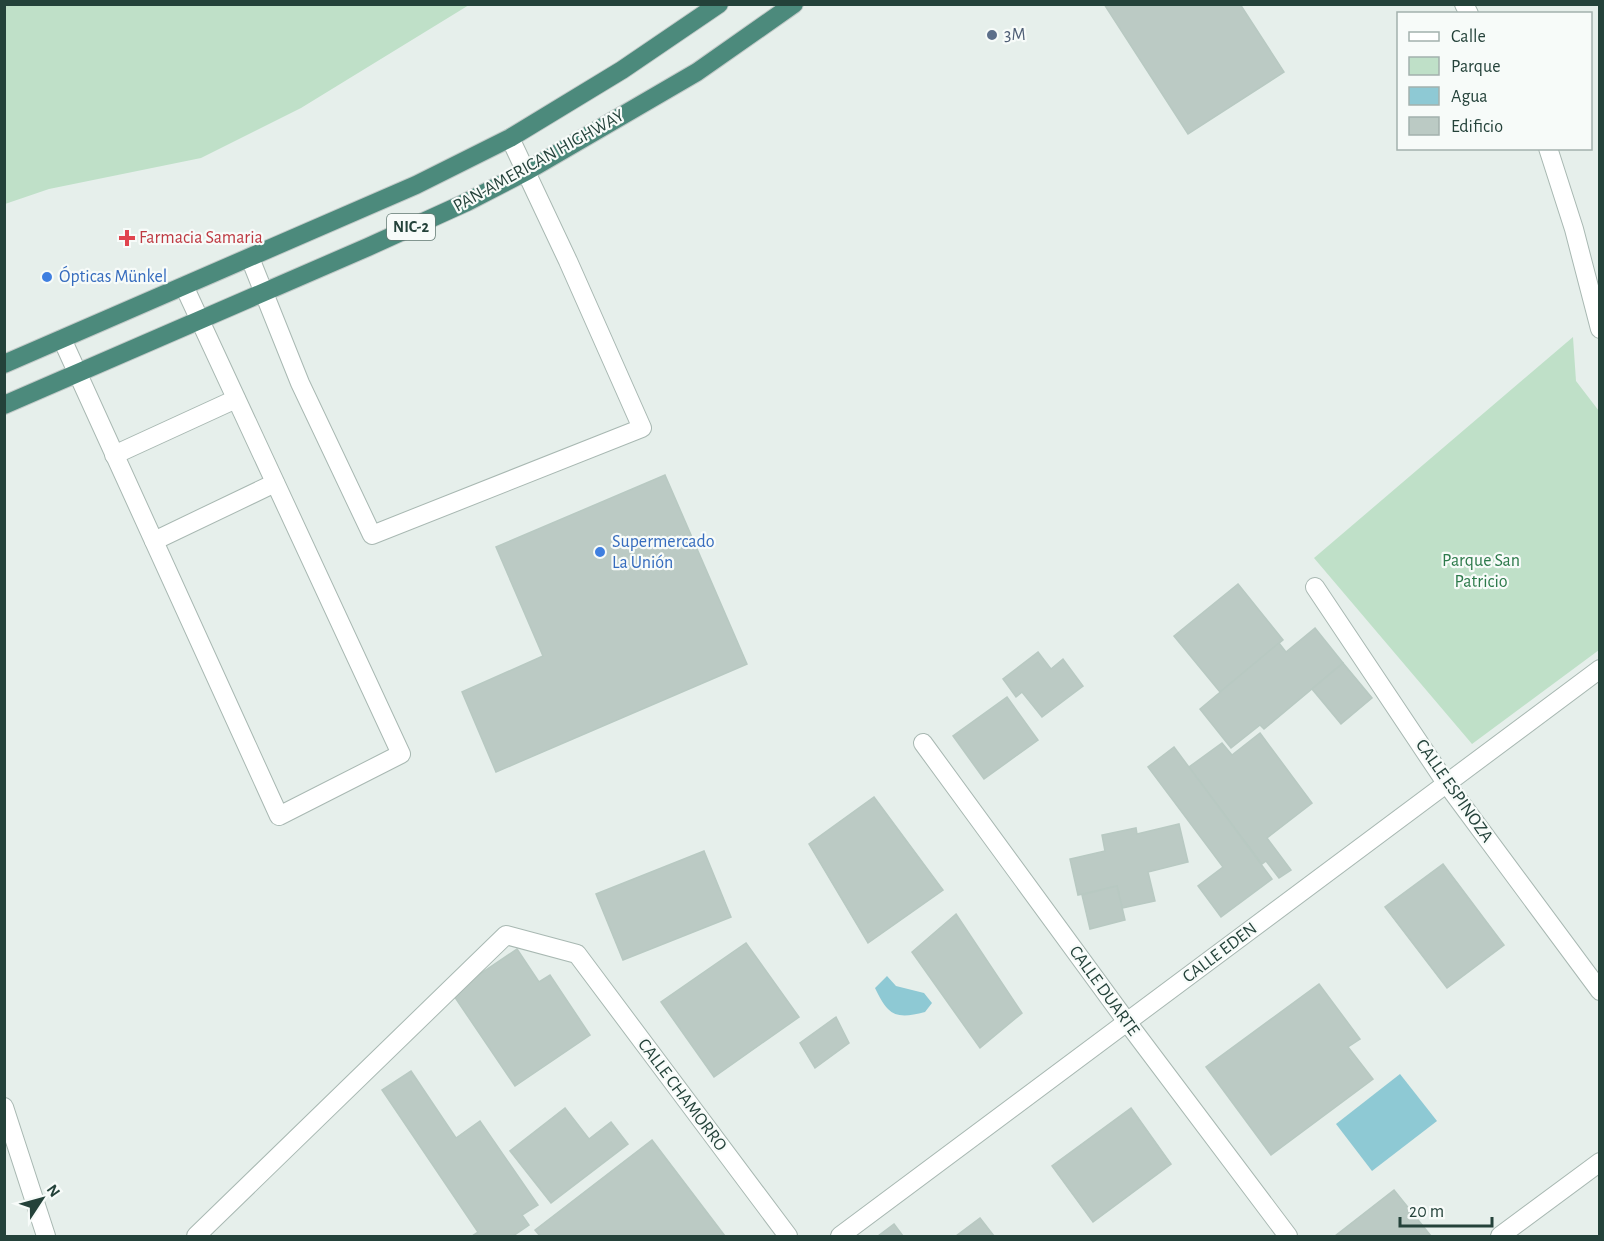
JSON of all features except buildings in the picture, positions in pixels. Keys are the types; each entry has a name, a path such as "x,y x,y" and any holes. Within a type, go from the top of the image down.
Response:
{"highway":[{"name":"PAN-AMERICAN HIGHWAY","path":"4,364 416,185 510,138 622,70 719,4"},
{"name":"PAN-AMERICAN HIGHWAY","path":"4,405 368,247 527,171 697,72 794,4"}],"street":[{"path":"250,258 300,383 372,535 642,429 568,261 510,138"},
{"path":"1549,150 1574,228 1599,328"},
{"path":"62,339 279,816 401,754 183,286"},
{"path":"114,455 236,399"},
{"path":"154,541 275,483"},
{"name":"CALLE ESPINOZA","path":"1315,587 1446,783 1599,991"},
{"name":"CALLE EDEN","path":"840,1236 1599,669"},
{"name":"CALLE DUARTE","path":"923,743 1127,1022 1288,1236"},
{"name":"CALLE CHAMORRO","path":"196,1236 506,935 577,954 788,1236"},
{"path":"4,1107 46,1236"},
{"path":"1500,1236 1599,1162"}],"green space":[{"path":"4,5 469,5 301,108 201,158 49,189 5,204"},
{"name":"Parque San Patricio","path":"1573,337 1576,381 1599,411 1599,650 1472,744 1314,558"}],"water":[{"path":"887,976 896,986 924,993 932,1003 925,1012 915,1014 899,1015 889,1010 875,988"},
{"path":"1400,1074 1437,1121 1372,1171 1336,1124"}],"place":[{"name":"3M","path":"992,35"},
{"name":"Farmacia Samaria","path":"127,238"},
{"name":"Ópticas Münkel","path":"47,277"},
{"name":"Supermercado La Unión","path":"600,552"}]}
